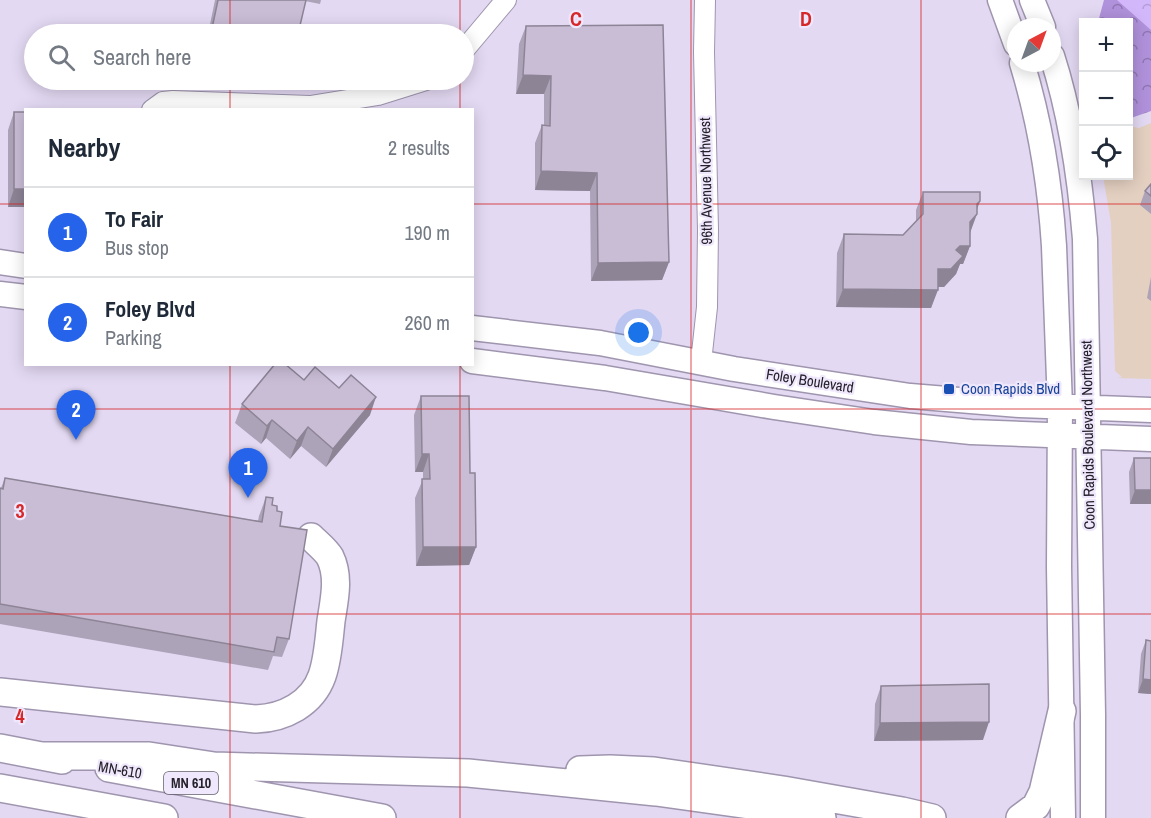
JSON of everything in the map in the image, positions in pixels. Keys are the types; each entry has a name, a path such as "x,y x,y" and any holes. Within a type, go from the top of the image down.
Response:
{"highway":[{"path":"0,692 256,719 269,719 286,714 299,706 312,693 321,678 335,595 334,569 329,555 311,537"},
{"path":"1020,818 1036,806 1042,792 1062,711"},
{"name":"MN-610","path":"0,748 382,818"},
{"path":"44,756 149,756 214,766 468,773 610,769 654,771 794,792 932,818"},
{"path":"468,773 656,792 779,809 822,818"},
{"path":"0,788 164,818"},
{"path":"40,795 110,818"}],"main road":[{"path":"1000,0 1007,19"},
{"path":"1032,0 1039,18"},
{"name":"Coon Rapids Boulevard Northwest","path":"1025,72 1040,136 1053,220 1060,406 1059,567 1063,818"},
{"name":"Coon Rapids Boulevard Northwest","path":"1057,72 1072,137 1081,192 1084,239 1089,437 1093,818"},
{"path":"0,262 24,266"},
{"path":"0,294 24,297"},
{"name":"Foley Boulevard","path":"474,328 600,343 734,369 910,396 1088,409 1151,410"},
{"name":"Foley Boulevard","path":"474,360 605,378 874,422 971,432 1151,439"}],"street":[{"path":"474,38 506,0"},
{"name":"96th Avenue Northwest","path":"701,362 706,307 708,230 705,0"},
{"path":"155,108 163,102 173,101 310,108 394,90"}],"shaded area":[{"path":"1151,123 1151,379 1117,378 1122,377 1115,371 1111,223 1104,180 1133,180 1133,127 1139,128"}],"green space":[{"path":"1104,0 1151,0 1151,111 1133,117 1133,18 1099,18"},
{"path":"1117,0 1151,0 1151,30"}],"building":[{"path":"218,0 306,0 300,24 213,24"},
{"path":"663,25 669,262 598,263 597,173 541,171 542,125 550,126 551,76 523,75 526,26"},
{"path":"14,112 24,112 24,189 14,189"},
{"path":"1151,184 1151,196 1145,191"},
{"path":"923,192 980,192 977,214 970,222 970,246 960,246 956,250 963,256 951,269 938,269 938,290 843,289 844,234 903,235 923,214"},
{"path":"273,366 287,366 304,380 315,367 339,388 351,375 376,397 333,449 308,427 297,441 272,420 267,426 242,404"},
{"path":"421,396 469,396 470,473 475,473 476,547 423,547 422,479 430,479 429,454 422,454"},
{"path":"1134,458 1151,458 1151,490 1135,490"},
{"path":"5,478 262,522 266,497 273,498 272,505 277,506 277,511 282,512 280,526 307,530 289,639 277,637 274,652 0,604 0,488 3,489"},
{"path":"1146,640 1151,641 1151,680 1143,679"},
{"path":"989,684 989,722 880,723 881,686"}],"place":[{"name":"Coon Rapids Blvd","path":"949,389"},
{"name":"Foley Blvd","path":"76,440"},
{"name":"To Fair","path":"248,498"}]}
